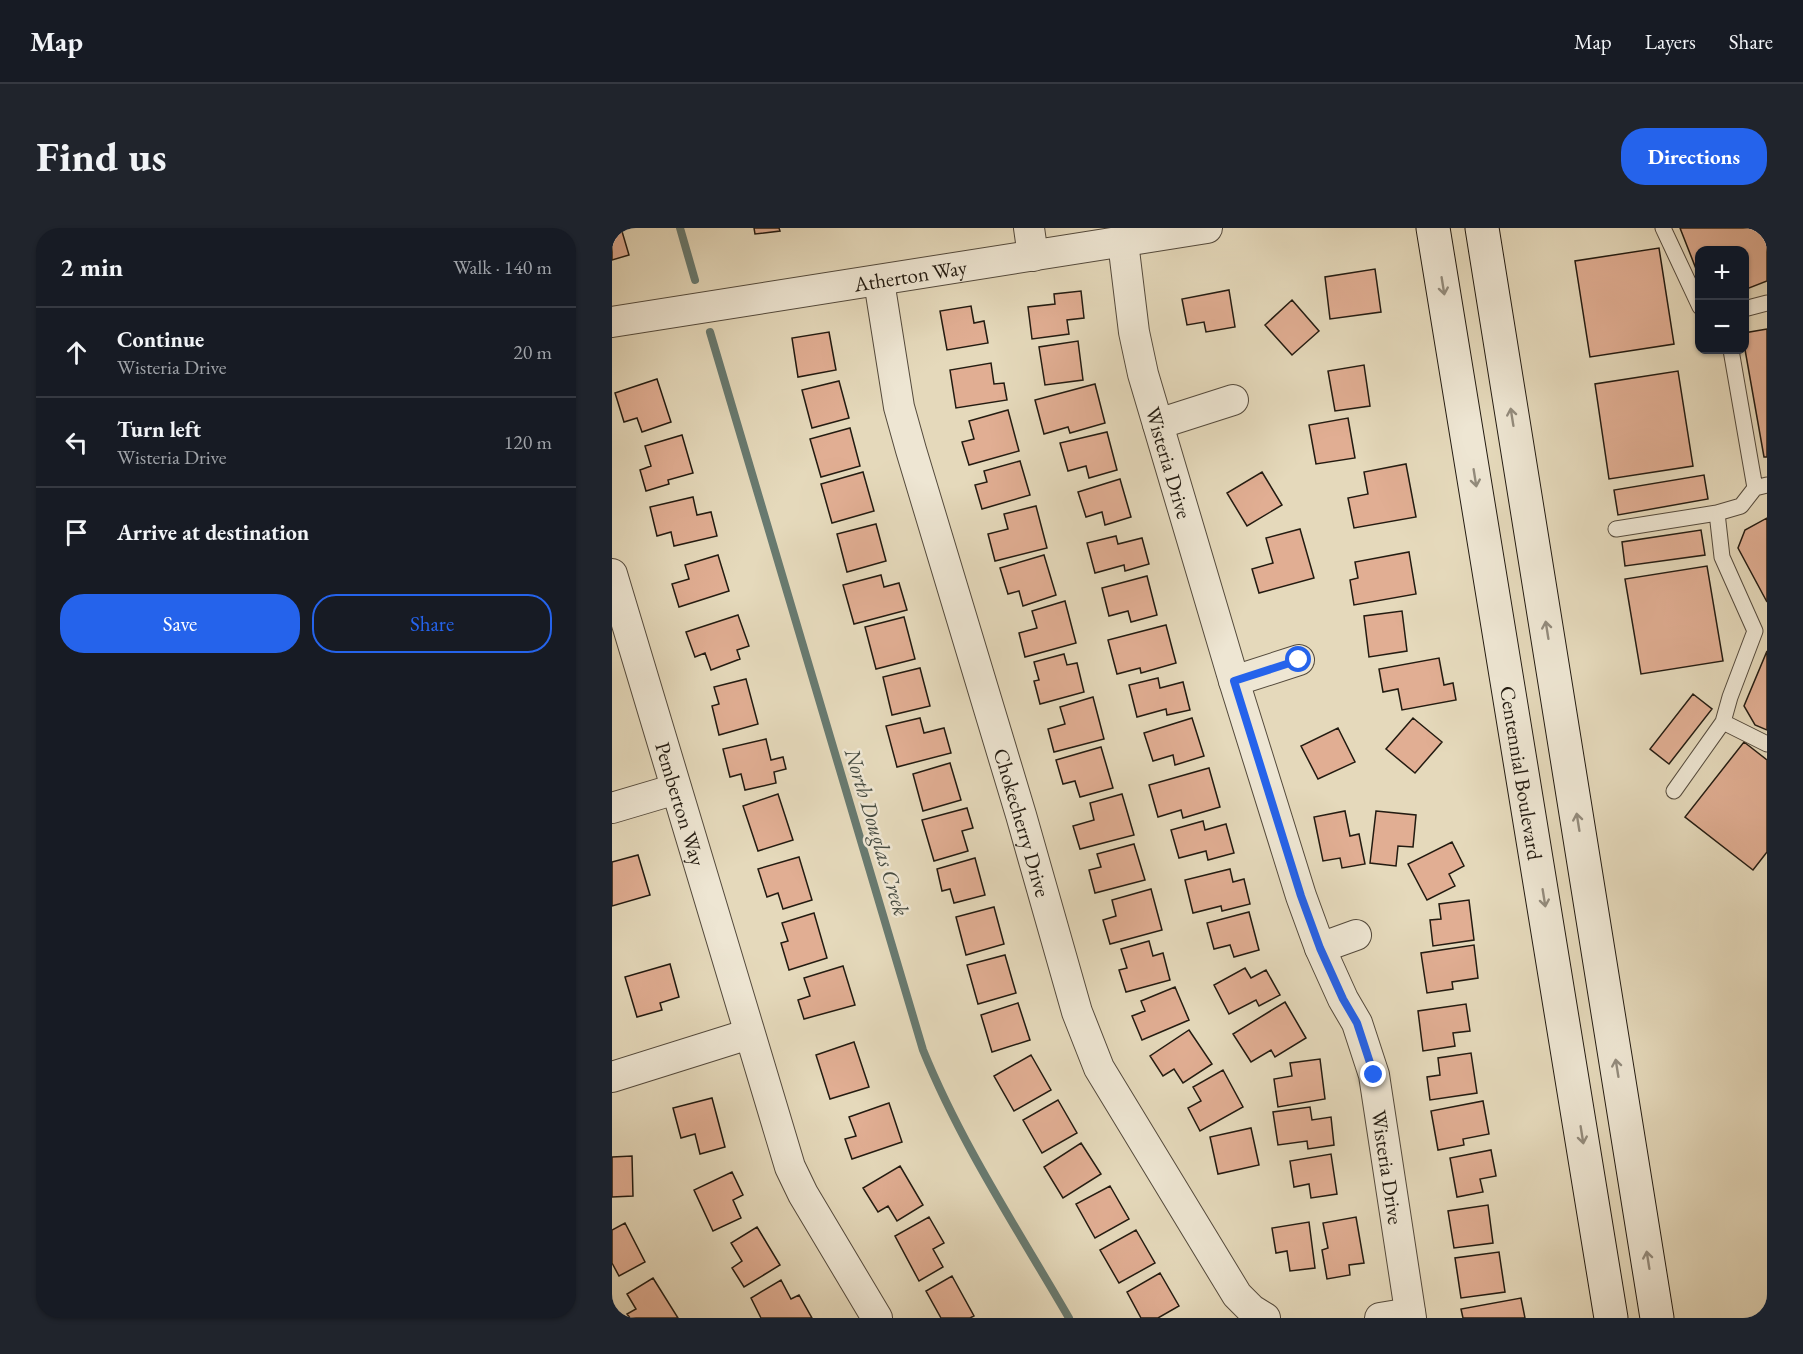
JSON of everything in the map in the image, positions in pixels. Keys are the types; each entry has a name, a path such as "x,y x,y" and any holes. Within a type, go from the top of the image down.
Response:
{"main road":[{"name":"Centennial Boulevard","path":"1433,228 1611,1318"},
{"path":"1482,228 1657,1318"}],"street":[{"name":"Atherton Way","path":"612,322 879,281 1031,242 1123,242 1207,228"},
{"name":"Wisteria Drive","path":"1123,242 1134,332 1143,374 1234,681 1301,896 1320,948 1343,999 1357,1023 1374,1075 1411,1316"},
{"name":"Chokecherry Drive","path":"879,281 899,407 1021,815 1077,1012 1088,1042 1099,1068 1121,1106 1237,1295 1251,1310 1265,1318"},
{"path":"1158,424 1233,400"},
{"name":"Pemberton Way","path":"612,574 790,1167 803,1194 877,1318"},
{"path":"1234,681 1299,660"},
{"path":"612,808 676,789"},
{"path":"1320,948 1356,935"},
{"path":"612,1077 749,1034"},
{"path":"1380,1318 1411,1316"}],"lane":[{"path":"1663,228 1697,300"},
{"path":"1749,308 1767,303"},
{"path":"1616,529 1717,513 1741,506 1761,487 1732,354"},
{"path":"1674,791 1724,722 1730,697 1755,631 1722,557 1717,513"},
{"path":"1724,722 1767,744"}],"building":[{"path":"612,228 621,228 629,255 612,260"},
{"path":"754,228 779,228 780,231 755,234"},
{"path":"1680,228 1767,228 1767,281 1749,288 1749,246 1695,246 1695,266"},
{"path":"1659,248 1674,344 1590,357 1575,261"},
{"path":"1375,269 1381,312 1330,319 1325,277"},
{"path":"1229,290 1235,327 1206,332 1204,322 1187,325 1182,299"},
{"path":"1081,291 1084,318 1067,320 1069,334 1032,339 1028,307 1055,304 1054,294"},
{"path":"1292,300 1319,331 1292,355 1265,325"},
{"path":"971,306 974,323 984,321 988,343 947,350 940,311"},
{"path":"1767,329 1767,457 1764,457 1746,354 1749,354 1749,332"},
{"path":"829,332 836,370 798,377 792,338"},
{"path":"1078,341 1083,380 1045,385 1039,347"},
{"path":"991,363 994,384 1004,383 1007,400 956,408 950,370"},
{"path":"1364,365 1370,406 1335,411 1328,371"},
{"path":"1678,371 1693,466 1609,479 1595,384"},
{"path":"657,379 671,422 642,432 637,418 624,422 615,393"},
{"path":"839,381 849,418 812,428 802,390"},
{"path":"1095,384 1105,423 1070,433 1068,427 1044,434 1035,400"},
{"path":"1008,410 1019,451 969,465 962,442 974,439 969,421"},
{"path":"1348,418 1355,458 1316,464 1309,425"},
{"path":"850,428 860,466 821,477 810,439"},
{"path":"1107,432 1117,470 1089,478 1086,466 1068,471 1060,443"},
{"path":"682,435 693,473 668,480 669,484 646,491 640,470 651,466 645,446"},
{"path":"1020,461 1030,495 982,509 975,485 987,482 984,471"},
{"path":"1406,464 1416,517 1354,528 1348,498 1368,494 1364,472"},
{"path":"863,472 874,511 832,523 821,484"},
{"path":"1262,472 1282,505 1247,526 1227,493"},
{"path":"1704,475 1708,499 1618,515 1614,490"},
{"path":"1120,479 1131,517 1105,525 1102,512 1086,517 1078,492"},
{"path":"693,497 697,515 711,512 717,536 674,546 671,532 657,536 650,507"},
{"path":"1036,506 1047,548 995,561 988,534 1008,529 1004,514"},
{"path":"1767,518 1767,602 1738,548 1745,530"},
{"path":"876,524 886,561 847,572 837,534"},
{"path":"1300,529 1314,578 1259,593 1252,569 1273,563 1266,538"},
{"path":"1701,530 1705,555 1625,566 1622,542"},
{"path":"1116,536 1118,544 1142,538 1149,564 1125,571 1124,565 1095,573 1087,543"},
{"path":"1409,552 1416,594 1354,605 1350,580 1358,578 1355,562"},
{"path":"718,555 729,591 679,607 672,584 689,579 685,565"},
{"path":"1044,555 1056,595 1023,606 1019,591 1008,594 1000,568"},
{"path":"1707,566 1723,661 1641,674 1625,579"},
{"path":"881,575 884,587 899,583 907,610 854,624 843,585"},
{"path":"1147,576 1157,615 1131,622 1128,611 1109,616 1102,588"},
{"path":"1065,601 1076,643 1025,657 1019,633 1037,628 1032,611"},
{"path":"1402,611 1407,651 1369,657 1364,616"},
{"path":"738,615 749,646 737,650 740,659 711,670 705,653 695,657 686,632"},
{"path":"904,617 915,659 876,669 865,627"},
{"path":"1166,625 1176,663 1141,673 1140,668 1117,674 1108,640"},
{"path":"1767,651 1767,730 1755,725 1744,706"},
{"path":"1064,654 1067,665 1077,663 1084,692 1040,704 1034,681 1039,680 1034,662"},
{"path":"1439,658 1444,685 1453,683 1456,700 1402,710 1398,689 1383,692 1379,669"},
{"path":"920,668 930,706 892,715 883,677"},
{"path":"1158,678 1160,688 1183,682 1190,710 1167,715 1166,709 1137,717 1129,685"},
{"path":"746,679 758,724 719,735 712,706 719,704 714,687"},
{"path":"1693,694 1712,709 1669,764 1650,749"},
{"path":"1093,697 1104,739 1054,752 1048,729 1065,724 1060,707"},
{"path":"920,718 924,733 944,728 951,753 897,767 886,726"},
{"path":"1192,718 1204,756 1175,765 1173,755 1153,761 1144,733"},
{"path":"1413,718 1442,742 1415,773 1386,749"},
{"path":"1338,728 1355,762 1318,779 1301,746"},
{"path":"766,739 771,760 783,757 786,769 774,772 776,783 745,790 741,774 730,777 723,749"},
{"path":"1744,742 1767,760 1767,852 1753,870 1685,817"},
{"path":"1101,747 1113,788 1080,797 1075,781 1063,784 1056,760"},
{"path":"950,763 961,800 923,811 913,774"},
{"path":"1209,768 1220,807 1183,818 1181,810 1158,817 1149,785"},
{"path":"778,794 793,840 758,851 743,806"},
{"path":"1122,794 1134,835 1080,849 1073,826 1094,820 1090,803"},
{"path":"967,808 973,828 962,831 968,851 934,861 922,820"},
{"path":"1345,811 1350,836 1359,834 1365,864 1342,868 1340,858 1323,861 1314,817"},
{"path":"1376,811 1416,815 1413,847 1398,846 1396,866 1370,863"},
{"path":"1203,821 1205,830 1226,824 1234,853 1208,860 1206,851 1179,858 1171,830"},
{"path":"1452,842 1464,866 1449,874 1455,886 1427,900 1408,864"},
{"path":"1134,844 1145,880 1095,893 1089,870 1101,867 1097,854"},
{"path":"638,855 650,895 612,906 612,862"},
{"path":"799,857 812,900 783,909 778,893 767,897 758,869"},
{"path":"975,858 985,895 954,903 950,889 942,891 937,869"},
{"path":"1230,869 1233,882 1244,879 1250,904 1222,911 1221,906 1193,913 1185,880"},
{"path":"1151,889 1162,930 1110,944 1103,920 1116,916 1112,900"},
{"path":"1469,900 1474,940 1433,946 1430,920 1441,919 1439,904"},
{"path":"994,907 1004,944 966,955 956,917"},
{"path":"1249,912 1259,950 1234,957 1230,945 1214,949 1207,923"},
{"path":"814,913 827,958 789,970 781,943 788,941 782,923"},
{"path":"1149,941 1153,956 1163,953 1170,980 1126,992 1119,970 1127,968 1121,949"},
{"path":"1474,945 1478,978 1452,982 1453,989 1427,993 1421,953"},
{"path":"1005,955 1016,993 978,1004 967,965"},
{"path":"670,964 679,997 660,1003 662,1010 637,1017 625,977"},
{"path":"843,966 855,1005 804,1019 798,1000 810,996 804,978"},
{"path":"1245,968 1251,978 1266,970 1280,995 1259,1006 1256,1000 1229,1014 1214,985"},
{"path":"1175,987 1189,1020 1142,1040 1132,1016 1145,1011 1141,1001"},
{"path":"1285,1002 1306,1038 1275,1057 1271,1050 1251,1062 1233,1034"},
{"path":"1018,1003 1030,1040 992,1052 981,1015"},
{"path":"1466,1004 1470,1031 1453,1033 1455,1046 1423,1051 1418,1011"},
{"path":"1189,1030 1212,1064 1183,1083 1174,1069 1163,1076 1150,1056"},
{"path":"854,1042 869,1087 830,1099 816,1055"},
{"path":"1471,1053 1477,1093 1430,1100 1427,1077 1440,1075 1438,1058"},
{"path":"1031,1055 1051,1090 1014,1111 994,1076"},
{"path":"1320,1059 1325,1099 1278,1107 1274,1079 1292,1076 1290,1063"},
{"path":"1223,1070 1243,1107 1200,1131 1188,1108 1201,1101 1193,1087"},
{"path":"712,1098 725,1147 700,1154 695,1134 681,1138 673,1108"},
{"path":"1058,1100 1077,1133 1042,1153 1023,1120"},
{"path":"1483,1101 1489,1134 1463,1139 1464,1145 1438,1150 1431,1111"},
{"path":"889,1103 902,1142 852,1159 845,1139 856,1136 849,1117"},
{"path":"1310,1107 1312,1120 1331,1117 1334,1145 1308,1149 1307,1141 1278,1145 1273,1112"},
{"path":"1251,1128 1259,1165 1218,1174 1210,1137"},
{"path":"1081,1143 1101,1174 1063,1198 1044,1167"},
{"path":"1491,1150 1496,1176 1480,1179 1483,1192 1457,1197 1450,1158"},
{"path":"1331,1154 1337,1194 1311,1198 1309,1184 1294,1187 1290,1161"},
{"path":"632,1156 633,1196 612,1197 612,1157"},
{"path":"900,1166 923,1205 897,1221 888,1206 878,1212 863,1188"},
{"path":"732,1172 743,1195 733,1200 741,1218 713,1231 694,1190"},
{"path":"1110,1186 1129,1219 1095,1238 1076,1204"},
{"path":"1488,1205 1493,1243 1454,1248 1448,1211"},
{"path":"929,1217 944,1243 933,1249 943,1267 919,1281 895,1236"},
{"path":"1356,1217 1364,1263 1349,1265 1350,1275 1327,1279 1322,1250 1328,1248 1323,1223"},
{"path":"1309,1222 1315,1268 1290,1271 1287,1251 1276,1253 1272,1228"},
{"path":"625,1223 645,1262 619,1276 612,1263 612,1230"},
{"path":"757,1227 780,1265 744,1287 732,1268 742,1261 731,1243"},
{"path":"1136,1230 1155,1263 1119,1283 1100,1250"},
{"path":"1499,1252 1505,1292 1461,1298 1455,1258"},
{"path":"1160,1273 1179,1306 1158,1318 1141,1318 1127,1292"},
{"path":"952,1276 974,1316 970,1318 941,1318 926,1291"},
{"path":"653,1278 678,1318 630,1318 627,1314 636,1309 627,1294"},
{"path":"781,1280 791,1299 799,1295 812,1318 761,1318 751,1298"},
{"path":"1521,1298 1525,1318 1463,1318 1461,1309"}],"waterway":[{"name":"North Douglas Creek","path":"680,228 695,280"},
{"name":"North Douglas Creek","path":"710,332 923,1050 972,1153 1069,1318"}],"route":[{"path":"1299,660 1234,681 1301,896 1320,948 1343,999 1357,1023 1374,1075"}]}
